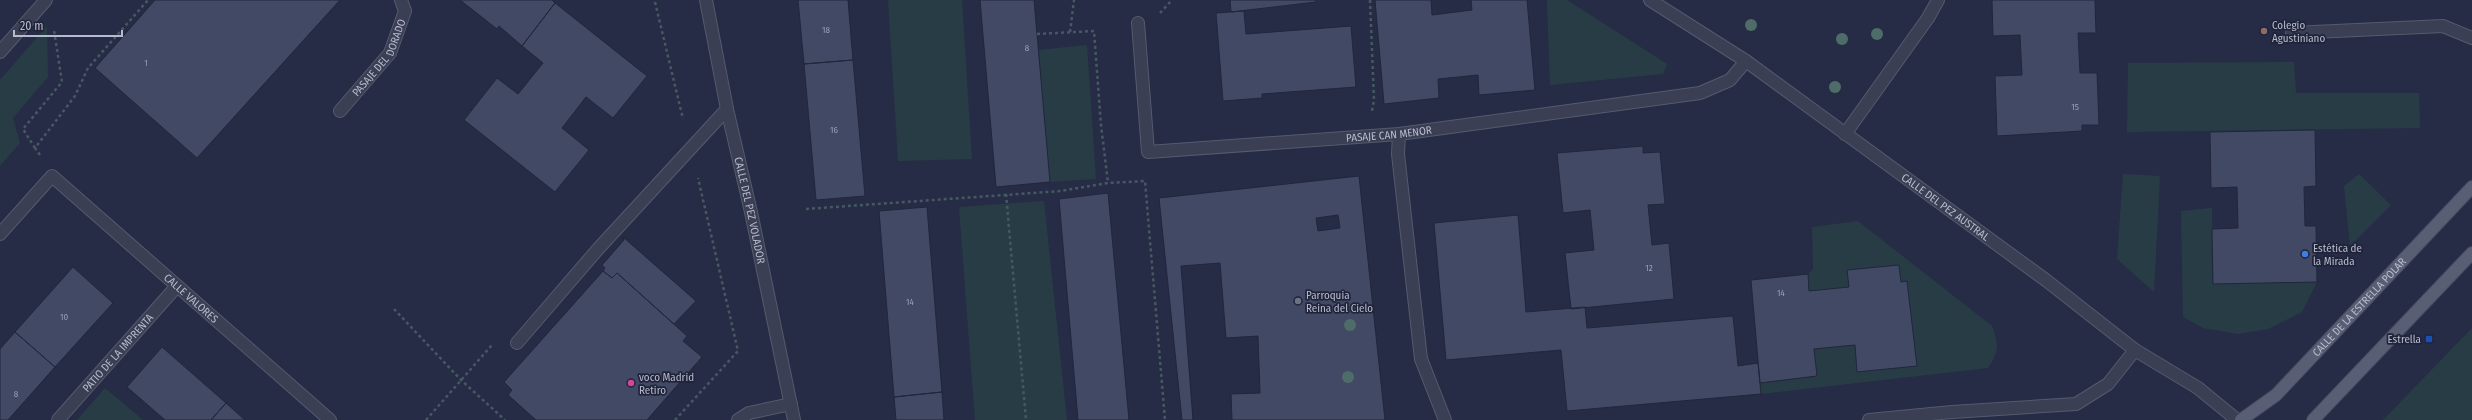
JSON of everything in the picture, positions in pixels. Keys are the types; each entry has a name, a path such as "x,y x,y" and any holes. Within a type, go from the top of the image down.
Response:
{"main road":[{"name":"CALLE DE LA ESTRELLA POLAR","path":"2241,420 2276,395 2472,187"},
{"path":"2313,420 2472,253"}],"street":[{"path":"0,52 46,0"},
{"name":"PASAJE DEL DORADO","path":"340,111 390,53 405,11 401,0"},
{"name":"CALLE DEL PEZ VOLADOR","path":"706,0 726,109 751,212 794,420"},
{"name":"CALLE DEL PEZ AUSTRAL","path":"1650,0 1746,61 2047,281 2135,350 2198,388 2237,420"},
{"path":"1846,134 1928,18 1938,0"},
{"name":"PASAJE CAN MENOR","path":"1138,23 1148,152 1399,134 1700,92 1730,80 1746,61"},
{"path":"2292,33 2443,26 2472,38"},
{"path":"517,343 598,249 726,109"},
{"path":"1399,134 1398,154 1421,359 1445,420"},
{"path":"0,234 52,176"},
{"name":"CALLE VALORES","path":"52,176 330,420"},
{"name":"PATIO DE LA IMPRENTA","path":"58,420 177,286"},
{"path":"1869,420 1952,412 2076,404 2108,384 2135,350"},
{"path":"738,420 749,413 791,404"}],"path":[{"path":"35,148 75,96 88,68 148,0"},
{"path":"1070,32 1074,0"},
{"path":"1366,137 1374,100 1370,0"},
{"path":"656,2 684,125"},
{"path":"52,176 23,129 62,82 53,24"},
{"path":"1037,34 1094,31 1101,125 1108,183"},
{"path":"675,420 738,351 698,176"},
{"path":"806,209 1061,191 1108,183 1145,181 1165,420"},
{"path":"1006,194 1026,420"},
{"path":"394,309 461,380 505,420"},
{"path":"426,420 476,362"}],"shaded area":[{"path":"888,0 962,0 972,159 898,161"},
{"path":"1547,0 1567,0 1667,64 1663,74 1550,85"},
{"path":"47,26 48,77 13,118 20,143 0,166 0,80"},
{"path":"1087,45 1096,179 1050,182 1038,50"},
{"path":"2294,62 2296,93 2419,93 2420,128 2127,132 2128,63"},
{"path":"2123,174 2160,176 2154,292 2117,259"},
{"path":"2359,174 2391,205 2350,246 2344,186"},
{"path":"1044,201 1067,420 975,420 959,207"},
{"path":"2212,208 2213,284 2317,282 2302,312 2268,329 2238,334 2203,328 2183,317 2181,211"},
{"path":"1858,221 1992,326 1996,338 1997,348 1992,362 1988,368 1761,394 1760,383 1817,376 1814,349 1855,345 1857,372 1917,366 1907,281 1901,282 1899,265 1847,270 1849,287 1809,291 1808,274 1813,269 1812,227"},
{"path":"2472,328 2472,420 2383,420"},
{"path":"105,388 143,420 77,420"}],"building":[{"path":"155,0 340,0 197,158 95,68"},
{"path":"460,0 552,0 555,3 522,46 499,26 497,29"},
{"path":"798,0 848,0 853,60 804,64"},
{"path":"980,0 1034,0 1050,182 996,187"},
{"path":"1230,0 1316,0 1316,2 1231,12"},
{"path":"1375,0 1431,0 1432,15 1472,10 1471,0 1527,0 1535,90 1479,95 1478,75 1438,79 1439,98 1384,104"},
{"path":"1992,0 2095,0 2096,33 2078,33 2080,73 2097,73 2099,125 2082,125 2082,131 1997,136 1995,76 2022,75 2020,35 1993,36"},
{"path":"555,3 647,76 613,118 586,97 562,128 589,150 555,192 464,120 497,78 518,94 543,63 522,46"},
{"path":"1244,11 1246,34 1351,26 1356,87 1262,94 1262,98 1223,101 1216,13"},
{"path":"853,60 865,196 816,200 804,64"},
{"path":"2315,130 2316,186 2304,187 2305,226 2316,226 2317,282 2213,284 2212,229 2238,228 2237,187 2211,188 2210,132"},
{"path":"1643,146 1643,153 1660,152 1665,204 1648,205 1652,245 1669,243 1674,299 1571,309 1565,253 1594,250 1590,210 1563,213 1557,153"},
{"name":"Parroquia Reina del Cielo","path":"1359,176 1385,420 1232,420 1231,394 1260,393 1258,336 1226,338 1220,263 1181,266 1193,420 1182,420 1159,198","holes":["1338,215 1340,228 1318,231 1316,218"]},
{"path":"1108,193 1129,420 1078,420 1059,199"},
{"path":"927,207 942,392 894,397 879,211"},
{"path":"1518,215 1526,312 1585,307 1587,328 1733,316 1738,366 1758,363 1761,394 1567,411 1561,350 1446,360 1434,223"},
{"path":"623,237 696,301 674,324 617,273 612,278 603,271 605,268 602,265 624,240"},
{"path":"1899,265 1901,282 1907,281 1917,366 1857,372 1855,345 1814,349 1817,376 1760,383 1751,280 1808,274 1809,291 1849,287 1847,270"},
{"path":"73,267 113,303 55,367 15,332"},
{"path":"603,271 612,278 617,273 687,336 683,341 702,357 647,420 536,420 508,395 512,390 504,382"},
{"path":"15,332 55,367 8,420 0,420 0,349"},
{"path":"162,347 226,403 211,420 165,420 127,387"},
{"path":"942,392 944,420 896,420 894,397"},
{"path":"226,403 245,420 211,420"}],"place":[{"name":"Colegio Agustiniano","path":"2264,31"},
{"name":"Estética de la Mirada","path":"2305,254"},
{"name":"Parroquia Reina del Cielo","path":"1298,301"},
{"name":"Estrella","path":"2429,339"},
{"name":"voco Madrid Retiro","path":"631,383"}]}
